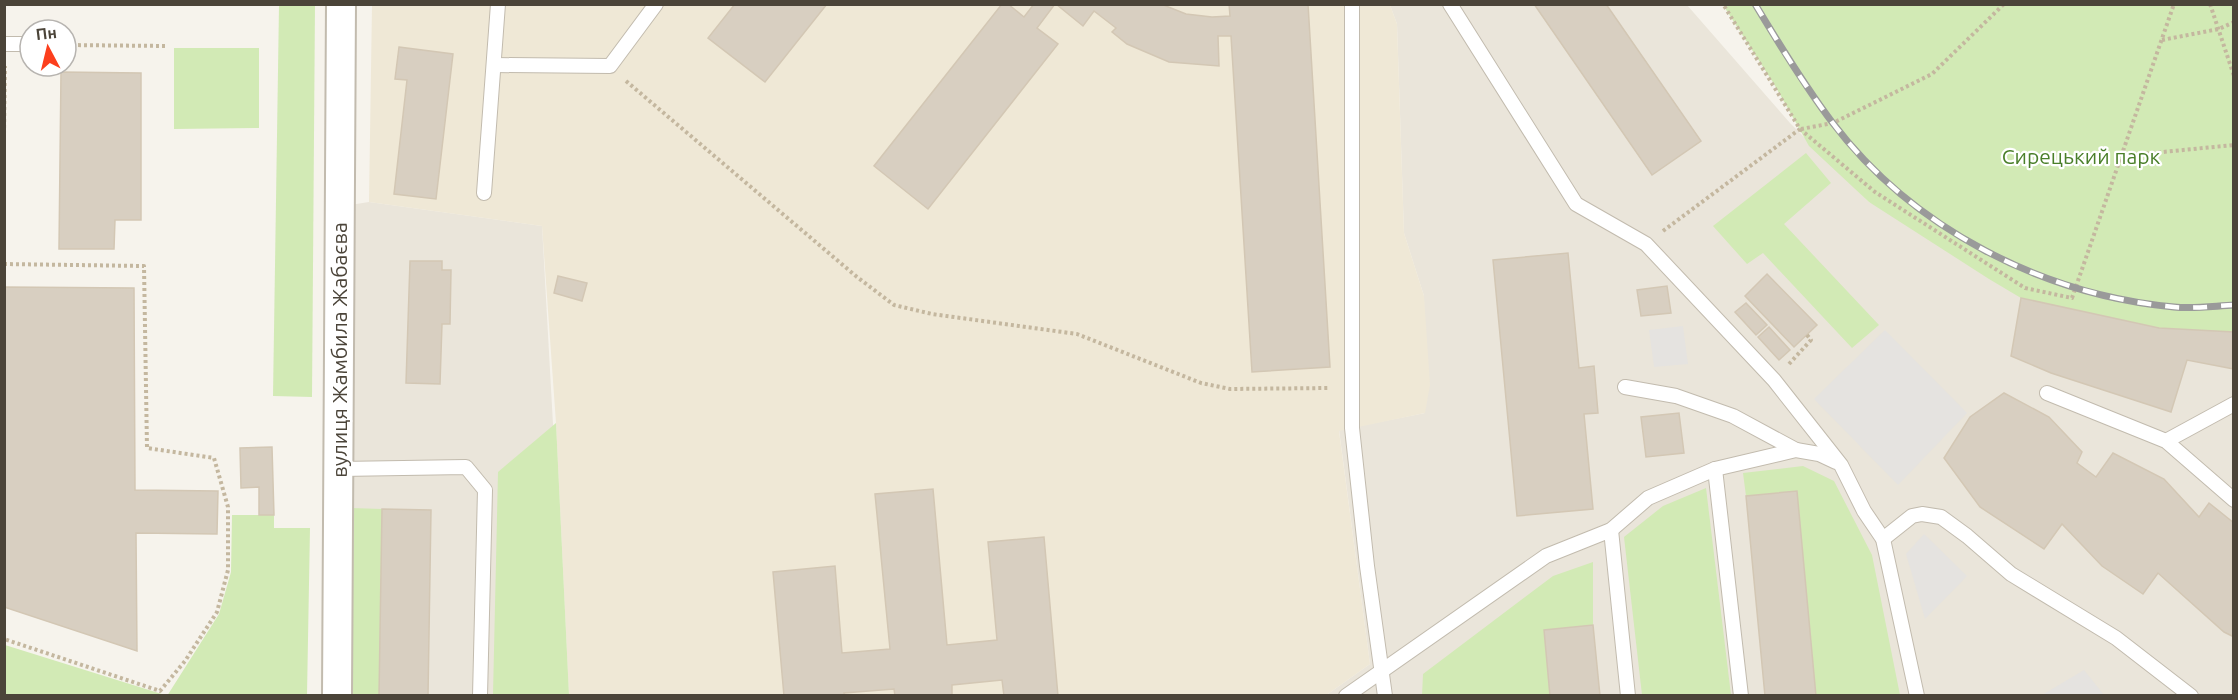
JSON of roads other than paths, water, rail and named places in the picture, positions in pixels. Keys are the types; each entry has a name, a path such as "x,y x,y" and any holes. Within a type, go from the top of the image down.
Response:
{"street":[{"name":"вулиця Жамбила Жабаєва","path":"337,696 341,4"}],"lane":[{"path":"484,193 498,4"},
{"path":"494,65 609,66 656,4"},
{"path":"1352,4 1352,428 1385,696"},
{"path":"1450,4 1576,204 1646,243 1774,380 1841,465 1864,511 1883,539 1917,696"},
{"path":"1625,387 1676,396 1732,416 1796,450 1819,454 1841,465"},
{"path":"2047,393 2166,441 2234,500"},
{"path":"2166,441 2234,404"},
{"path":"1346,696 1546,556 1611,530 1648,498 1715,469 1796,450"},
{"path":"340,469 466,467 485,490 480,696"},
{"path":"1715,469 1741,696"},
{"path":"1883,539 1912,516 1922,514 1941,517 2012,574 2116,638 2191,696"},
{"path":"1611,530 1628,696"}],"railway":[{"path":"1755,4 1832,122 1865,160 1901,194 1941,224 1984,250 2030,271 2077,288 2125,300 2174,307 2234,305"}],"park label":[{"name":"Сирецький парк","path":"2081,157"}]}
